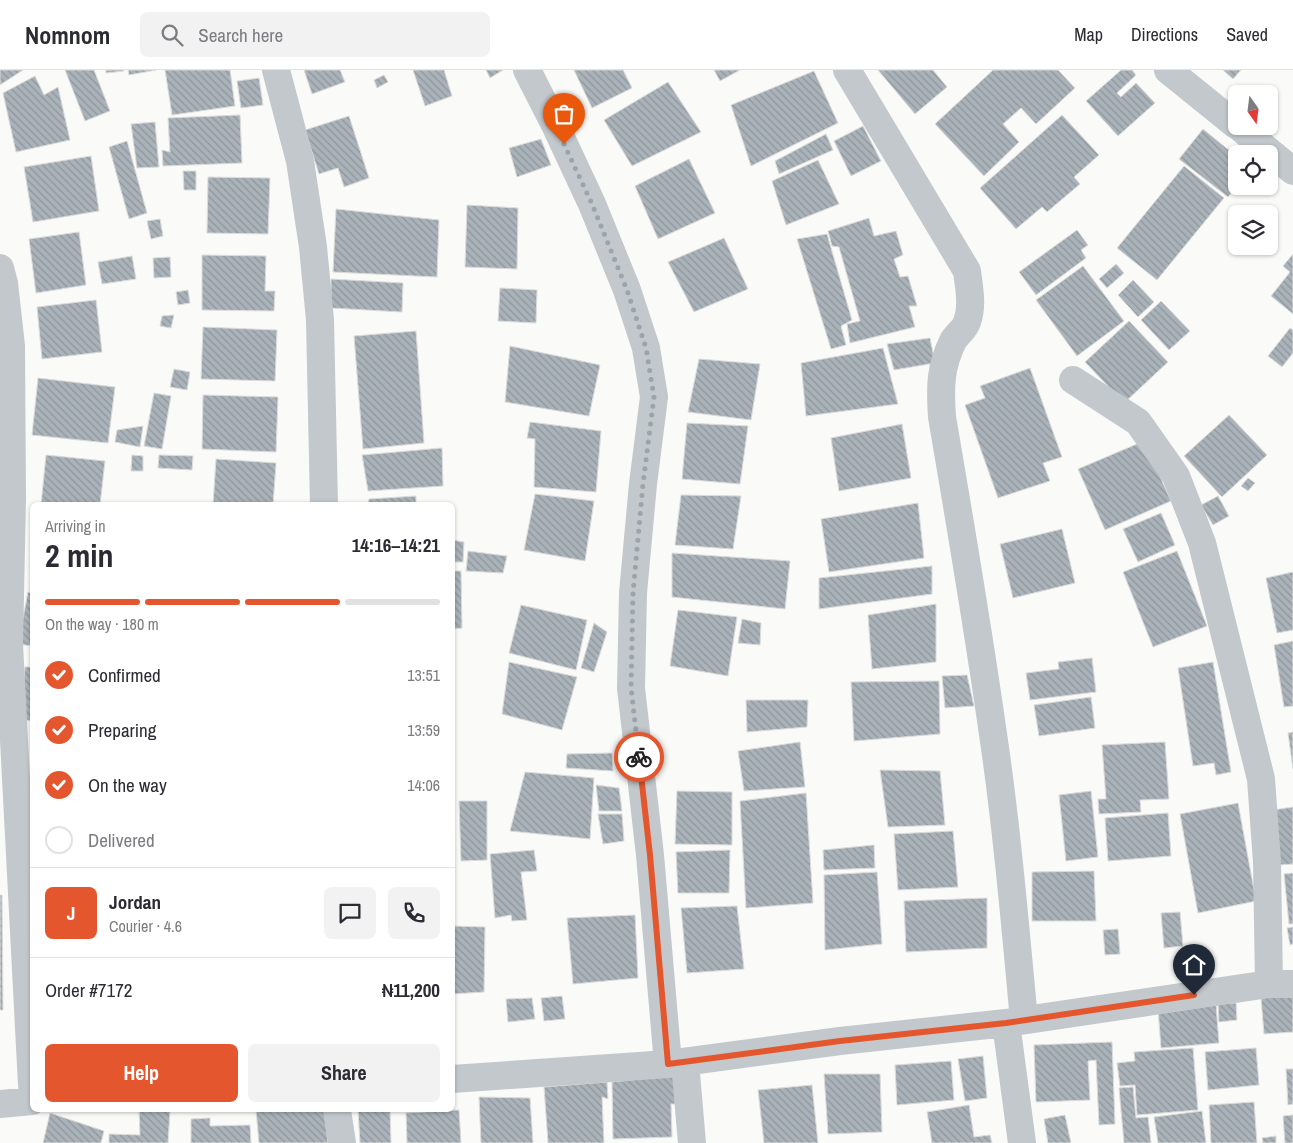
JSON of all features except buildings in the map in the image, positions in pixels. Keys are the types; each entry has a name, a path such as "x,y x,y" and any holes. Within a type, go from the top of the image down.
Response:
{"street":[{"path":"276,70 280,78 300,160 313,247 320,320 324,502"},
{"path":"527,70 558,129 592,204 627,290 646,348 654,397 643,484 633,593 631,688 676,1063 692,1143"},
{"path":"847,70 967,271 970,300 967,322 954,338 944,363 940,389 942,417 975,613 1010,864 1015,1022 1022,1143"},
{"path":"1168,70 1228,119"},
{"path":"1248,135 1293,171"},
{"path":"0,268 4,283 11,346 12,498 9,644 30,1041"},
{"path":"455,1080 676,1063 840,1041 1015,1022 1281,984 1260,779 1202,543 1176,476 1138,422 1073,380"},
{"path":"0,1104 30,1101"},
{"path":"337,1112 342,1143"}],"way so far":[{"path":"564,144 592,204 627,290 646,348 654,397 643,484 633,593 631,688 639,757"}],"route":[{"path":"639,757 650,855 668,1064 840,1041 1006,1023 1194,995"}]}
